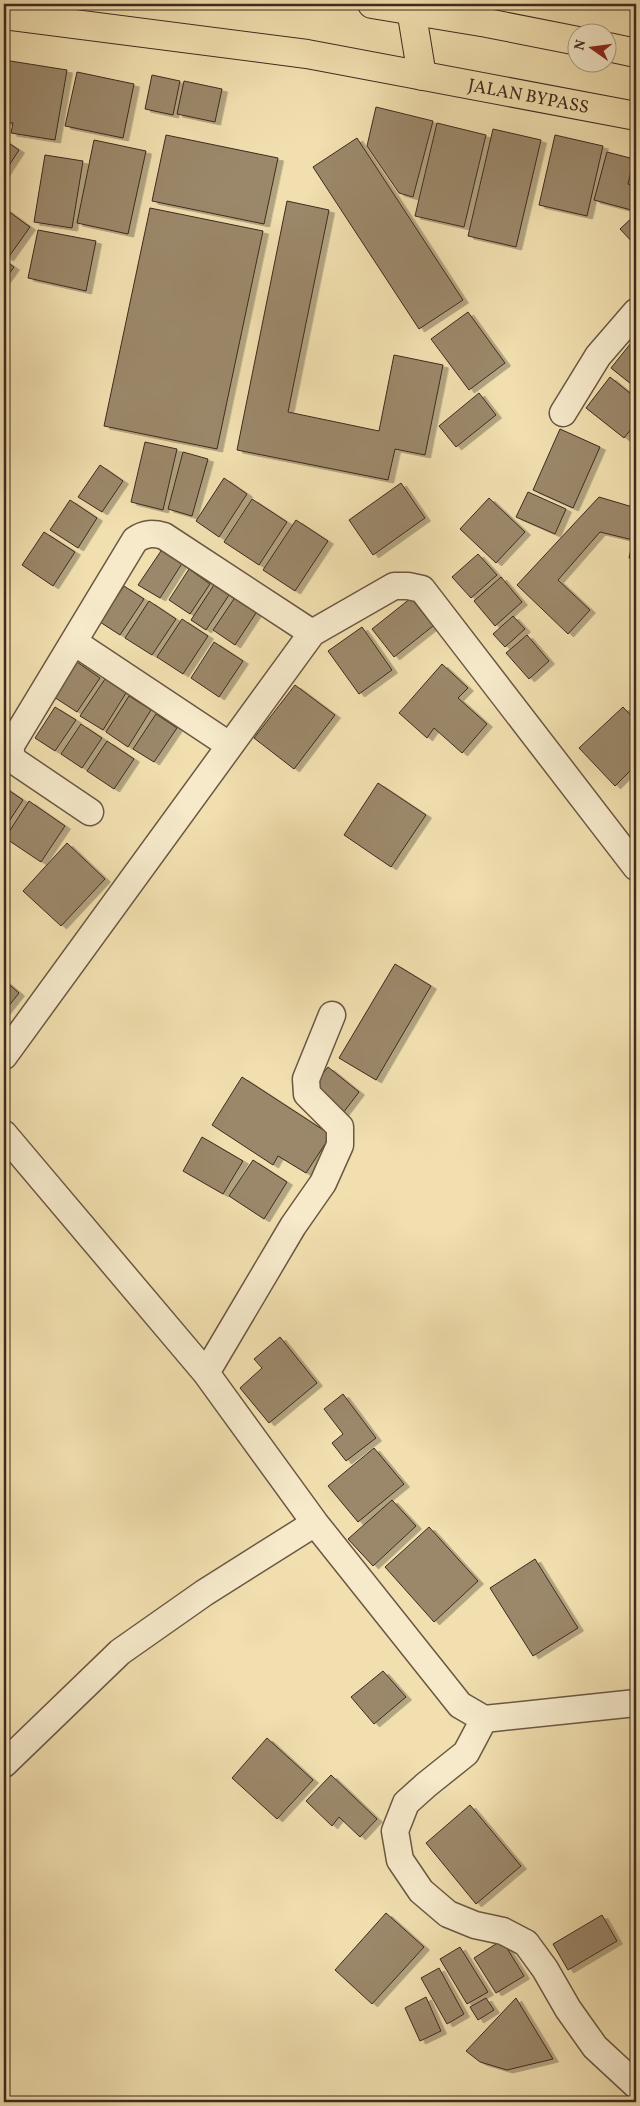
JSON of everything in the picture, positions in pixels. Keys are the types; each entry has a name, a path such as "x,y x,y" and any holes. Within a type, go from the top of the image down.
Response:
{"highway":[{"path":"372,4 411,7 568,39"},
{"path":"411,7 422,76"},
{"name":"JALAN BYPASS","path":"4,15 307,54 636,116"},
{"path":"618,49 636,53"}],"street":[{"path":"563,413 598,356 636,312"},
{"path":"90,812 13,760 10,749 135,540 142,535 155,533 164,536 312,633"},
{"path":"4,1056 312,633 394,586 422,589 636,867"},
{"path":"74,642 229,746"},
{"path":"206,1373 288,1233 323,1183 340,1145 340,1127 307,1094 306,1079 332,1015"},
{"path":"4,1134 206,1373 315,1523 460,1705 484,1719 636,1703"},
{"path":"4,1764 120,1652 204,1593 315,1523"},
{"path":"484,1719 466,1753 426,1784 406,1803 395,1831 400,1860 421,1891 448,1914 474,1925 503,1931 526,1943 595,2047 636,2086"}],"building":[{"path":"4,60 67,70 55,140 11,133 13,123 4,122"},
{"path":"77,72 134,84 123,138 65,126"},
{"path":"152,75 180,81 173,115 145,109"},
{"path":"184,81 222,89 215,122 177,114"},
{"path":"376,107 433,121 413,197 399,193 367,146"},
{"path":"437,123 486,135 464,227 415,216"},
{"path":"493,129 541,140 516,247 468,236"},
{"path":"166,135 278,158 264,224 152,201"},
{"path":"555,135 603,146 587,216 539,205"},
{"path":"357,138 463,300 419,329 313,167"},
{"path":"4,140 19,150 4,173"},
{"path":"94,140 146,151 128,234 77,223"},
{"path":"607,152 634,159 628,184 636,187 635,211 594,200"},
{"path":"45,155 83,161 72,228 34,222"},
{"path":"287,201 329,210 288,412 379,431 394,355 443,365 425,455 395,449 388,480 237,450"},
{"path":"4,208 30,227 8,258 4,255"},
{"path":"150,208 263,231 217,449 104,426"},
{"path":"636,214 636,246 620,229"},
{"path":"38,230 96,241 86,291 28,278"},
{"path":"4,260 14,267 4,281"},
{"path":"468,312 505,363 469,390 431,339"},
{"path":"636,339 636,388 611,368"},
{"path":"610,377 636,398 636,423 624,438 586,408"},
{"path":"479,393 496,415 456,447 439,426"},
{"path":"560,429 600,447 573,508 533,490"},
{"path":"145,442 177,449 163,510 131,502"},
{"path":"183,452 208,459 192,516 168,509"},
{"path":"100,465 123,481 102,512 78,497"},
{"path":"224,478 247,494 219,537 196,521"},
{"path":"401,483 425,518 373,555 349,520"},
{"path":"528,492 566,509 555,534 516,517"},
{"path":"599,497 636,508 636,560 629,558 633,540 600,532 558,580 590,610 568,634 517,585"},
{"path":"489,498 525,532 496,563 460,529"},
{"path":"252,499 287,522 259,565 224,542"},
{"path":"70,500 97,518 78,548 50,530"},
{"path":"296,520 328,541 295,591 263,570"},
{"path":"44,532 75,552 53,586 22,565"},
{"path":"163,548 183,562 160,598 138,585"},
{"path":"478,554 497,575 471,598 452,577"},
{"path":"189,569 210,584 190,614 169,600"},
{"path":"501,577 522,602 495,626 474,601"},
{"path":"214,585 229,595 206,630 191,620"},
{"path":"124,586 144,599 120,635 100,622"},
{"path":"236,596 258,610 235,645 213,630"},
{"path":"411,598 433,626 394,657 372,629"},
{"path":"149,601 176,619 152,655 125,638"},
{"path":"513,616 525,629 505,647 493,634"},
{"path":"182,619 208,636 183,674 157,657"},
{"path":"362,627 392,670 359,694 328,651"},
{"path":"527,635 549,661 529,679 506,653"},
{"path":"214,642 243,661 219,697 191,678"},
{"path":"77,662 100,678 77,712 54,697"},
{"path":"442,664 468,688 458,698 487,724 462,753 434,728 427,738 399,713"},
{"path":"105,679 126,693 103,730 80,716"},
{"path":"295,685 335,715 294,769 254,738"},
{"path":"129,696 151,710 128,747 106,732"},
{"path":"55,707 76,720 55,751 35,738"},
{"path":"623,707 636,721 636,765 615,786 579,748"},
{"path":"156,714 177,728 154,762 133,749"},
{"path":"81,724 102,738 82,768 61,754"},
{"path":"107,741 134,759 114,789 87,771"},
{"path":"378,783 426,815 391,867 344,835"},
{"path":"4,787 23,800 4,829"},
{"path":"636,790 636,803 630,796"},
{"path":"29,801 65,826 41,862 5,838"},
{"path":"67,843 105,879 61,926 23,891"},
{"path":"395,964 431,986 376,1080 339,1058"},
{"path":"4,980 19,993 4,1012"},
{"path":"328,1067 359,1092 343,1113 311,1089"},
{"path":"242,1077 331,1135 306,1173 278,1156 273,1165 212,1125"},
{"path":"202,1137 243,1161 223,1194 183,1171"},
{"path":"253,1160 287,1182 264,1219 229,1196"},
{"path":"280,1337 317,1383 269,1423 240,1388 262,1368 254,1359"},
{"path":"343,1394 376,1438 346,1461 332,1443 343,1434 324,1409"},
{"path":"374,1448 404,1484 358,1522 328,1486"},
{"path":"392,1500 416,1526 373,1566 348,1539"},
{"path":"429,1527 478,1581 434,1622 385,1567"},
{"path":"535,1559 578,1628 533,1656 490,1588"},
{"path":"383,1671 406,1697 374,1724 351,1697"},
{"path":"267,1738 313,1780 277,1819 232,1778"},
{"path":"331,1775 377,1819 360,1837 339,1817 332,1826 306,1801"},
{"path":"470,1805 521,1866 476,1904 426,1843"},
{"path":"386,1913 424,1947 372,2004 335,1970"},
{"path":"602,1915 617,1941 568,1970 553,1944"},
{"path":"502,1940 524,1976 496,1993 474,1958"},
{"path":"460,1947 488,1992 467,2004 440,1959"},
{"path":"439,1968 464,2014 447,2024 421,1978"},
{"path":"426,1997 441,2031 420,2041 405,2008"},
{"path":"486,1998 494,2010 478,2020 470,2007"},
{"path":"516,1998 553,2059 507,2070 480,2062 466,2051"}]}
